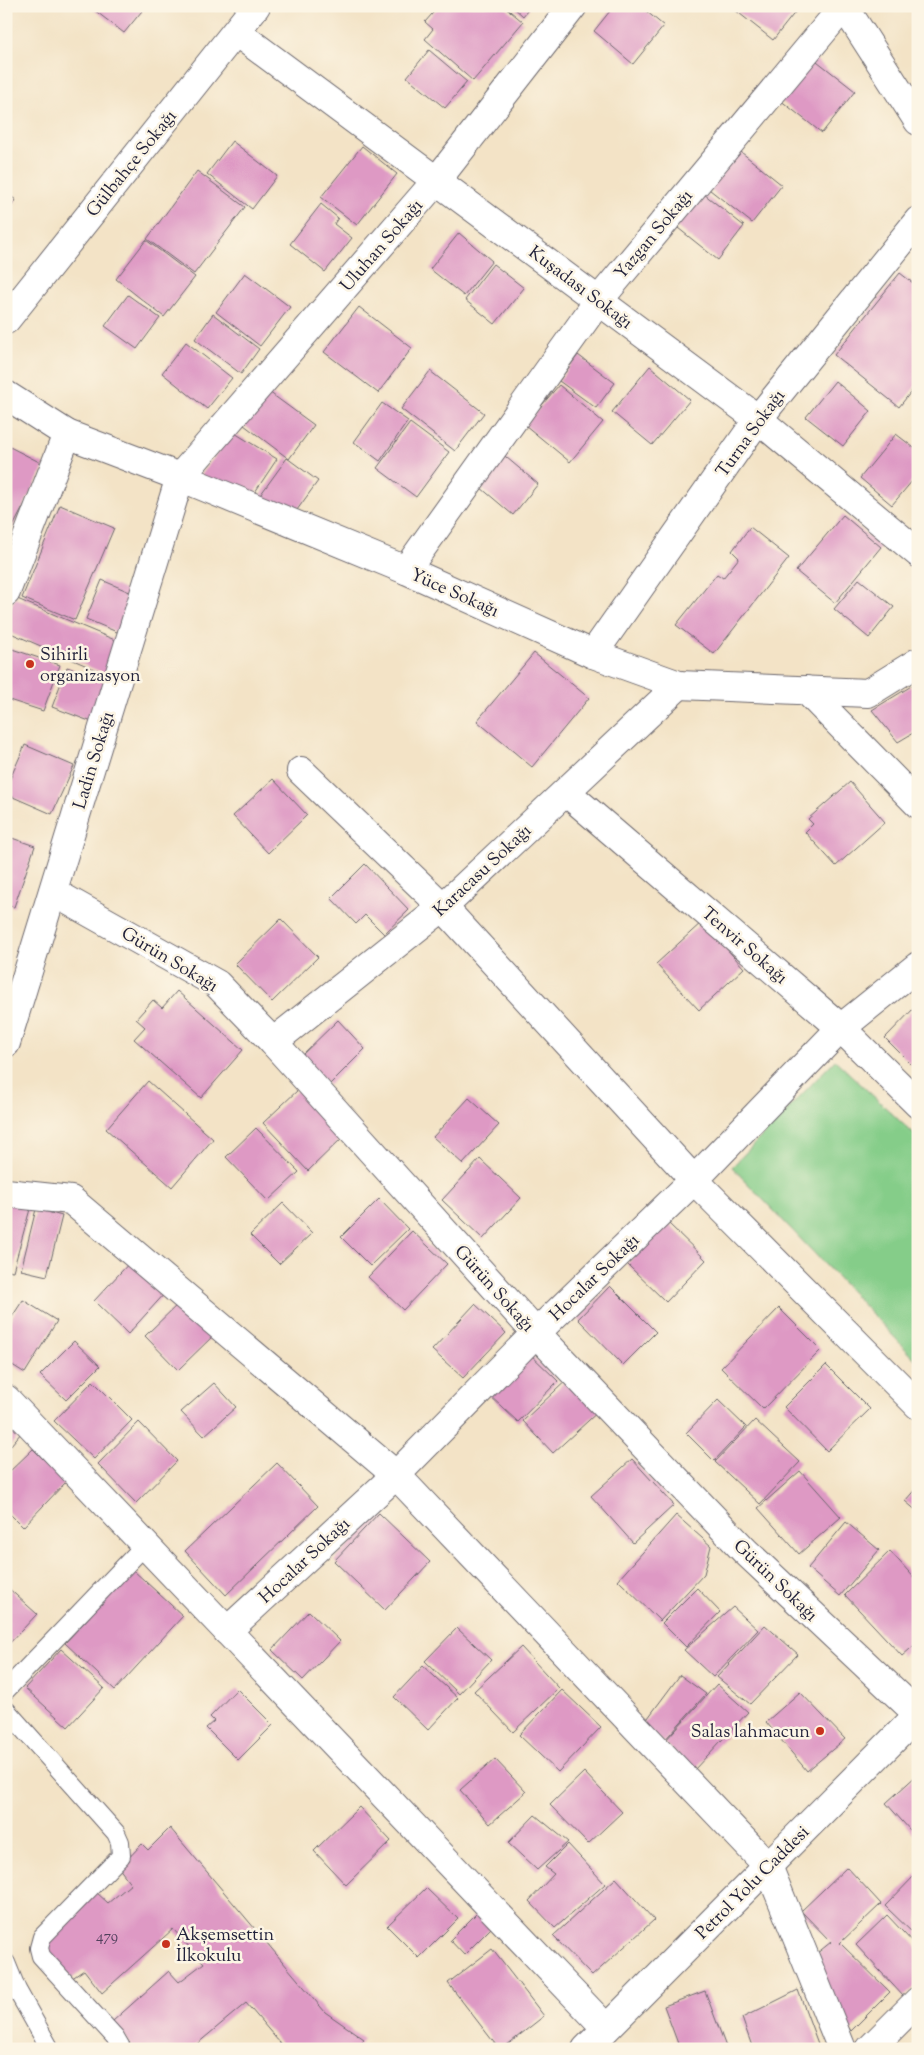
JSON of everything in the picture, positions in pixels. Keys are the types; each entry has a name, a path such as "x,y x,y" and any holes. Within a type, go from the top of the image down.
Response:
{"street":[{"name":"Gülbahçe Sokağı","path":"6,320 256,6"},
{"name":"Uluhan Sokağı","path":"180,478 437,180 573,6"},
{"path":"844,6 918,121"},
{"name":"Yazgan Sokağı","path":"406,570 599,300 844,6"},
{"name":"Kuşadası Sokağı","path":"236,32 758,419 918,553"},
{"name":"Turna Sokağı","path":"593,654 758,419 918,221"},
{"name":"Yüce Sokağı","path":"6,395 67,434 406,570 593,654 679,685 868,693 918,662"},
{"path":"6,592 67,434"},
{"name":"Ladin Sokağı","path":"6,1043 180,478"},
{"name":"Karacasu Sokağı","path":"273,1042 443,907 679,685"},
{"path":"806,690 918,804"},
{"path":"301,771 443,907 694,1180 918,1405"},
{"name":"Tenvir Sokağı","path":"566,792 842,1028 918,1104"},
{"name":"Gürün Sokağı","path":"53,892 217,984 273,1042 536,1333 745,1551 918,1715"},
{"name":"Hocalar Sokağı","path":"227,1631 396,1475 536,1333 694,1180 842,1028 918,966"},
{"path":"6,1193 71,1200 396,1475 768,1866 842,2049"},
{"path":"6,1399 606,2028"},
{"name":"Petrol Yolu Caddesi","path":"586,2049 918,1715"},
{"path":"870,2049 918,2001"}],"lane":[{"path":"6,1690 145,1545"},
{"path":"6,1710 116,1833 120,1842 121,1856 42,1937 39,1948 41,1956 115,2037 122,2049"},
{"path":"6,1963 17,1990 50,2049"}],"green space":[{"path":"835,1060 918,1138 918,1362 732,1167"}],"building":[{"path":"89,6 146,6 124,33"},
{"path":"439,6 445,8 447,6 504,6 523,22 473,81 425,39 433,29 425,22"},
{"path":"512,6 531,6 523,16"},
{"path":"614,6 640,6 664,26 633,64 594,31"},
{"path":"730,6 800,6 773,40"},
{"path":"429,50 467,82 445,108 407,77"},
{"path":"808,54 855,91 822,133 775,96"},
{"path":"232,141 277,176 252,209 207,174"},
{"path":"362,146 397,174 357,225 321,197"},
{"path":"736,148 782,185 752,223 705,186"},
{"path":"197,171 245,207 194,274 147,239"},
{"path":"699,190 744,226 718,260 673,224"},
{"path":"6,193 16,200 6,213"},
{"path":"321,204 338,218 334,224 352,238 325,272 290,244"},
{"path":"459,233 492,261 464,296 430,269"},
{"path":"146,240 195,277 164,317 116,279"},
{"path":"493,264 524,288 495,324 465,300"},
{"path":"245,273 290,307 260,346 216,312"},
{"path":"900,273 918,287 918,383 899,407 834,355"},
{"path":"128,295 160,318 137,349 105,326"},
{"path":"359,307 412,348 378,393 324,352"},
{"path":"213,314 259,349 241,374 195,339"},
{"path":"186,342 232,378 207,409 162,373"},
{"path":"578,355 615,383 596,408 559,381"},
{"path":"650,366 690,400 652,445 612,412"},
{"path":"430,371 484,413 455,451 401,409"},
{"path":"835,381 871,411 843,446 806,417"},
{"path":"559,385 603,422 570,462 525,425"},
{"path":"269,392 314,425 289,459 244,425"},
{"path":"382,403 408,421 380,461 354,442"},
{"path":"410,423 449,452 416,497 377,468"},
{"path":"233,432 277,459 247,504 199,478"},
{"path":"896,434 918,451 918,474 892,505 860,478"},
{"path":"6,445 45,465 6,540"},
{"path":"500,452 538,484 513,515 474,482"},
{"path":"287,458 318,481 289,521 258,498"},
{"path":"60,505 114,528 75,620 22,598"},
{"path":"843,515 881,547 835,603 796,571"},
{"path":"750,527 789,558 714,654 676,625 717,574 723,578 739,558 732,551"},
{"path":"859,579 894,607 869,638 834,609"},
{"path":"102,580 141,597 124,635 86,619"},
{"path":"15,598 122,643 108,675 6,631 6,617"},
{"path":"6,647 60,665 43,711 6,699"},
{"path":"534,653 589,698 532,767 477,721"},
{"path":"67,667 107,682 92,722 52,707"},
{"path":"918,682 918,730 898,742 872,710"},
{"path":"25,745 74,766 52,814 6,794 6,788"},
{"path":"273,779 307,815 268,853 233,816"},
{"path":"850,782 885,822 836,866 805,832 813,824 808,819"},
{"path":"6,836 35,846 14,907 6,905"},
{"path":"365,864 409,910 384,934 365,915 356,924 331,898"},
{"path":"281,919 318,957 272,1002 235,964"},
{"path":"702,922 744,968 699,1010 656,964"},
{"path":"177,991 243,1050 201,1098 134,1039 145,1027 136,1019 153,1000 162,1008"},
{"path":"918,1004 918,1071 885,1038"},
{"path":"338,1020 365,1049 329,1085 301,1056"},
{"path":"148,1081 213,1139 172,1187 106,1129"},
{"path":"299,1089 344,1136 308,1171 263,1123"},
{"path":"469,1098 499,1125 463,1164 433,1137"},
{"path":"256,1128 299,1172 268,1201 226,1157"},
{"path":"480,1159 521,1198 483,1239 442,1200"},
{"path":"379,1199 408,1229 370,1266 341,1237"},
{"path":"6,1202 30,1209 13,1271 6,1270"},
{"path":"283,1203 312,1233 279,1264 250,1235"},
{"path":"36,1209 62,1216 47,1276 21,1270"},
{"path":"667,1222 706,1260 666,1302 627,1264"},
{"path":"412,1231 447,1264 403,1310 368,1277"},
{"path":"133,1259 167,1291 128,1334 94,1301"},
{"path":"610,1286 656,1332 623,1365 578,1319"},
{"path":"183,1299 216,1333 178,1370 145,1336"},
{"path":"23,1300 57,1321 25,1373 6,1361 6,1326"},
{"path":"475,1304 506,1333 463,1378 432,1350"},
{"path":"779,1308 821,1350 763,1409 721,1368"},
{"path":"74,1341 100,1366 66,1400 40,1375"},
{"path":"528,1352 558,1381 518,1422 488,1394"},
{"path":"826,1365 870,1409 827,1451 784,1407"},
{"path":"570,1377 600,1410 553,1453 523,1421"},
{"path":"93,1381 132,1420 94,1459 54,1421"},
{"path":"214,1383 236,1407 204,1436 181,1412"},
{"path":"718,1400 746,1427 714,1461 686,1433"},
{"path":"6,1420 21,1433 6,1451"},
{"path":"755,1420 800,1462 760,1504 715,1462"},
{"path":"139,1422 177,1461 136,1503 98,1464"},
{"path":"33,1449 66,1482 23,1527 6,1510 6,1475"},
{"path":"632,1459 674,1505 633,1543 591,1496"},
{"path":"277,1463 318,1506 226,1595 185,1551"},
{"path":"800,1471 841,1517 799,1554 758,1508"},
{"path":"918,1486 918,1512 905,1501"},
{"path":"379,1513 430,1562 385,1610 334,1561"},
{"path":"676,1515 711,1546 704,1574 660,1621 618,1580"},
{"path":"846,1522 879,1550 840,1596 808,1568"},
{"path":"890,1551 918,1582 918,1642 902,1656 845,1595"},
{"path":"133,1570 183,1616 115,1690 65,1643"},
{"path":"6,1586 37,1614 6,1647"},
{"path":"697,1588 720,1612 686,1647 662,1623"},
{"path":"733,1607 758,1630 713,1677 684,1650"},
{"path":"309,1611 340,1641 303,1680 272,1650"},
{"path":"765,1625 798,1654 750,1704 717,1677"},
{"path":"457,1628 491,1660 459,1694 425,1661"},
{"path":"521,1647 559,1688 513,1732 474,1691"},
{"path":"61,1649 104,1688 68,1727 25,1688"},
{"path":"423,1666 458,1698 428,1730 394,1697"},
{"path":"680,1675 706,1694 663,1742 642,1726"},
{"path":"717,1684 748,1712 694,1770 664,1742"},
{"path":"237,1689 273,1725 238,1760 206,1728 214,1721 210,1717"},
{"path":"562,1690 601,1727 558,1772 519,1735"},
{"path":"800,1692 845,1739 807,1771 766,1722"},
{"path":"495,1759 526,1792 490,1824 460,1790"},
{"path":"584,1772 622,1812 588,1844 550,1805"},
{"path":"918,1774 918,1839 886,1803"},
{"path":"359,1807 391,1841 346,1885 314,1851"},
{"path":"535,1815 568,1842 537,1870 508,1843"},
{"path":"170,1828 325,2012 364,2039 358,2049 285,2049 246,2003 191,2049 134,2049 113,2021 169,1971 179,1982 204,1963 173,1929 102,1993 84,1970 71,1979 43,1944 96,1892 108,1903 131,1884 119,1868 142,1844 148,1850"},
{"path":"568,1844 605,1884 555,1928 529,1901 554,1874 545,1867"},
{"path":"847,1867 881,1904 840,1943 890,1992 851,2031 834,2006 811,1958 831,1942 801,1911"},
{"path":"918,1872 918,1938 885,1906"},
{"path":"616,1878 654,1920 592,1976 553,1936"},
{"path":"426,1888 458,1919 419,1958 387,1926"},
{"path":"484,1906 498,1921 464,1955 450,1940"},
{"path":"887,1915 918,1948 918,1984 904,1997 856,1945"},
{"path":"492,1949 544,2016 502,2049 499,2049 448,1983"},
{"path":"798,1990 820,2049 753,2049 742,2018"},
{"path":"705,1991 726,2047 720,2049 680,2049 664,2006"}],"place":[{"name":"Sihirli organizasyon","path":"30,664"},
{"name":"Salas lahmacun","path":"820,1731"},
{"name":"Akşemsettin İlkokulu","path":"166,1944"}]}
